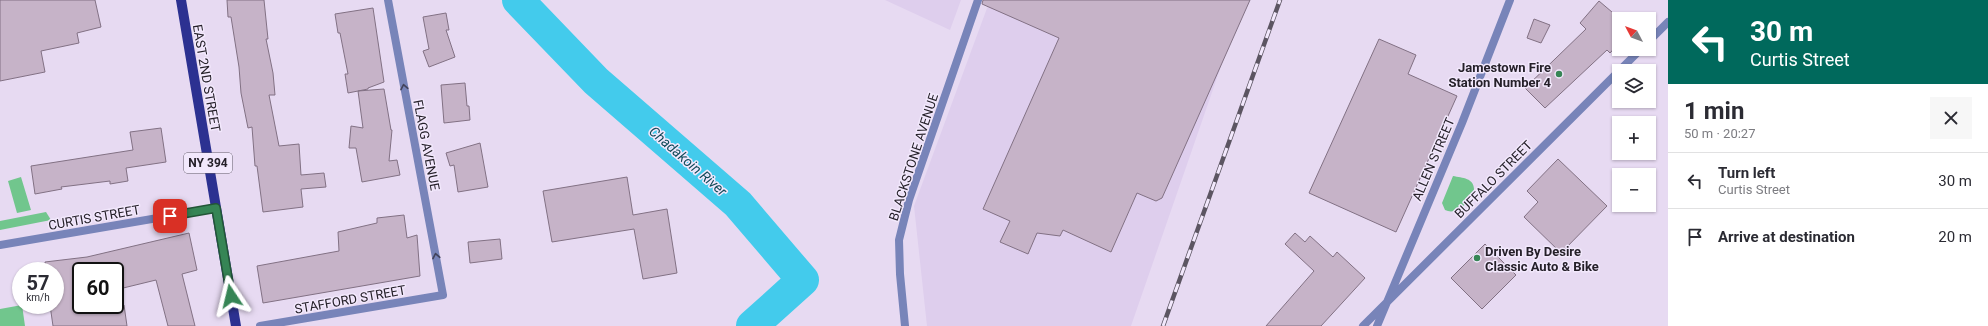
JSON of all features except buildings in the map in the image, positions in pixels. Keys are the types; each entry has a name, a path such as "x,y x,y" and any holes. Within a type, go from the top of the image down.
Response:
{"main road":[{"name":"EAST 2ND STREET","path":"181,0 236,326"}],"street":[{"name":"FLAGG AVENUE","path":"388,0 443,295"},
{"name":"BLACKSTONE AVENUE","path":"905,326 900,274 901,232 909,200 978,0"},
{"name":"ALLEN STREET","path":"1377,326 1462,123 1510,0"},
{"path":"1656,34 1668,22"},
{"name":"BUFFALO STREET","path":"1363,326 1634,56"},
{"name":"CURTIS STREET","path":"0,245 216,208"},
{"name":"STAFFORD STREET","path":"260,326 443,295"}],"shaded area":[{"path":"885,0 961,0 950,30"},
{"path":"990,0 1244,0 1131,326 927,326 914,206"}],"green space":[{"path":"1453,176 1468,179 1473,183 1474,191 1462,207 1458,210 1450,211 1445,210 1442,203"},
{"path":"21,177 31,210 17,213 8,181"},
{"path":"46,212 51,220 0,230 0,221"},
{"path":"12,307 12,314 23,314 25,326 0,326 0,309"}],"waterway":[{"name":"Chadakoin River","path":"518,0 596,81 738,204 803,280 752,326"}],"railway":[{"path":"1163,326 1280,0"}],"place":[{"name":"Jamestown Fire Station Number 4","path":"1559,74"},
{"name":"Driven By Desire Classic Auto & Bike","path":"1477,258"}],"route":[{"path":"170,216 216,208 231,296"}]}
